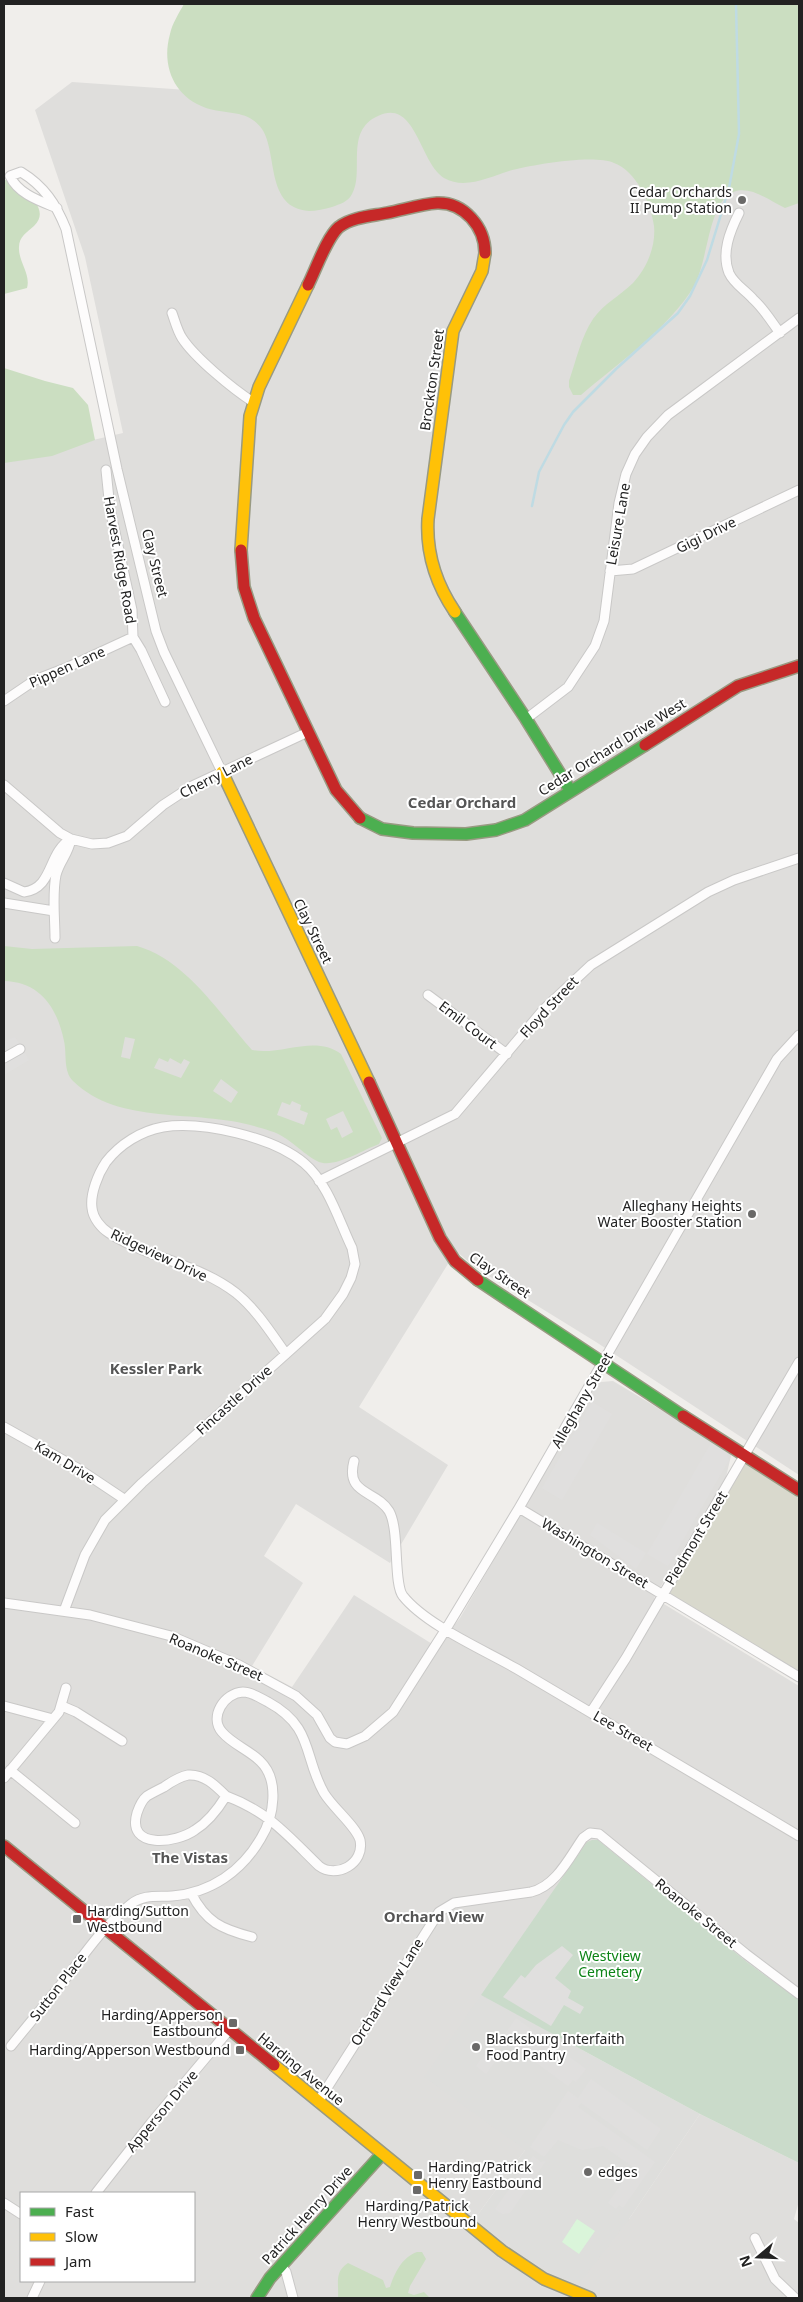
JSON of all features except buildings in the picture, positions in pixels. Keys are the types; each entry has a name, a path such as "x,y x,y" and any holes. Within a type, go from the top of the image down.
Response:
{"street":[{"name":"Clay Street","path":"57,208 29,196 7,174 21,172 45,190 57,208 66,229 117,470 156,631 164,652 398,1144 440,1238 451,1256 471,1276 562,1335 602,1364 799,1490"},
{"name":"Brockton Street","path":"308,732 254,618 242,572 249,432 253,402 329,242 339,228 362,217 437,203 454,206 469,215 475,222 485,242 485,261 453,331 427,538 430,559 436,578 447,601 526,719 570,790"},
{"path":"739,213 727,244 726,260 729,274 764,310 780,333"},
{"path":"172,312 177,329 188,346 234,389 253,402"},
{"name":"Leisure Lane","path":"526,719 568,687 595,646 604,621 619,503 626,474 643,442 668,415 799,318"},
{"name":"Harvest Ridge Road","path":"106,470 110,509 132,610 133,637 142,650 165,702"},
{"name":"Gigi Drive","path":"610,571 632,569 799,490"},
{"name":"Pippen Lane","path":"4,701 35,680 133,637"},
{"name":"Cedar Orchard Drive West","path":"308,732 336,790 348,807 359,818 372,825 398,832 469,834 491,832 525,820 738,686 799,666"},
{"name":"Cherry Lane","path":"4,785 60,833 71,839 87,843 108,843 127,836 163,805 183,791 308,732"},
{"path":"4,882 14,889 24,892 39,887 44,882 51,862 62,844 71,839"},
{"path":"55,938 56,876 63,859 69,852 71,839"},
{"name":"Floyd Street","path":"319,1181 398,1144 455,1114 544,1009 591,965 708,892 734,880 799,858"},
{"path":"4,903 54,911"},
{"name":"Emil Court","path":"428,995 507,1054"},
{"name":"Alleghany Street","path":"344,1744 365,1736 393,1712 519,1508 777,1059 799,1035"},
{"path":"4,1058 20,1050"},
{"name":"Ridgeview Drive","path":"286,1354 252,1308 231,1290 216,1280 106,1231 98,1223 92,1209 94,1193 102,1169 123,1145 149,1131 182,1126 233,1133 272,1145 303,1162 319,1181"},
{"name":"Fincastle Drive","path":"64,1611 91,1542 105,1520 124,1499 325,1319 344,1294 354,1270 355,1259 352,1248 319,1181"},
{"name":"Piedmont Street","path":"590,1712 626,1658 799,1362"},
{"name":"Kam Drive","path":"4,1427 79,1469 124,1499"},
{"name":"Lee Street","path":"354,1461 351,1472 354,1482 389,1511 394,1532 401,1594 426,1619 590,1712 799,1836"},
{"name":"Washington Street","path":"519,1508 799,1676"},
{"name":"Roanoke Street","path":"4,1603 64,1611 171,1636 240,1665 302,1700 317,1715 330,1738 338,1744 344,1744"},
{"path":"4,1778 62,1706 66,1688"},
{"path":"226,1796 205,1823 195,1831 176,1839 150,1840 141,1835 137,1828 136,1815 145,1798 183,1776 197,1775 213,1784 226,1796 252,1807 270,1818 318,1866 327,1870 343,1870 351,1865 358,1855 360,1847 357,1834 324,1793 309,1749 294,1722 271,1704 251,1693 239,1692 231,1695 222,1705 217,1715 218,1726 223,1734 259,1760 267,1770 272,1796 270,1818"},
{"path":"4,1706 53,1719"},
{"path":"62,1706 76,1712 122,1741"},
{"path":"10,1770 75,1823"},
{"name":"Sutton Place","path":"11,2046 104,1929 136,1900 149,1896 191,1893 217,1883 236,1870 253,1852 270,1818"},
{"name":"Roanoke Street","path":"593,1832 606,1840 746,1954 799,1994"},
{"name":"Orchard View Lane","path":"318,2102 438,1912 454,1903 543,1889 555,1878 583,1838 593,1832"},
{"name":"Harding Avenue","path":"4,1846 516,2262 544,2279 590,2298"},
{"path":"191,1893 198,1908 215,1924 234,1933 252,1936"},
{"name":"Apperson Drive","path":"97,2192 151,2123 229,2030"},
{"name":"Patrick Henry Drive","path":"257,2298 281,2266 382,2154"},
{"path":"4,2203 20,2213"},
{"path":"755,2238 775,2279 795,2298"},
{"path":"281,2266 286,2272 293,2298"},
{"path":"32,2298 40,2282"}],"shaded area":[{"path":"72,82 799,132 799,1475 596,1342 476,1268 456,1251 359,1407 448,1465 390,1563 296,1504 264,1556 303,1583 252,1666 292,1687 354,1595 437,1647 460,1618 595,1385 601,1382 613,1381 728,1450 731,1456 726,1477 654,1598 799,1686 799,2000 747,1962 599,1840 592,1840 525,2150 476,2217 629,2219 700,2114 799,2163 799,2201 794,2219 799,2223 799,2298 4,2298 4,461 123,433 85,257 35,110"},
{"path":"15,1037 29,1060 4,1075 4,1041"},
{"path":"592,1402 612,1414 562,1500 542,1488"},
{"path":"711,1443 726,1452 729,1460 668,1566 647,1554"},
{"path":"741,1461 799,1494 799,1674 663,1594"},
{"path":"597,1523 646,1553 636,1569 590,1535"},
{"path":"562,1946 573,1955 555,1978 571,1991 568,1998 584,2007 580,2014 564,2005 551,2026 503,1997 521,1975 525,1978 536,1965"},
{"path":"481,1995 700,2114 629,2219 579,2284 554,2273 522,2255 476,2217 525,2150 424,2077"},
{"path":"516,2018 586,2069 576,2082 573,2080 568,2086 502,2038"},
{"path":"487,2051 497,2059 486,2074 476,2066"},
{"path":"591,2079 661,2129 647,2150 581,2103 578,2107 655,2162 623,2208 619,2205 616,2209 608,2203 633,2167 603,2146 582,2150 558,2140 544,2157 530,2147 568,2091 578,2098"},
{"path":"533,2156 541,2162 546,2161 510,2213 502,2214 495,2209"}],"green space":[{"path":"184,4 799,4 799,203 785,208 756,193 740,190 726,197 715,215 702,265 694,286 684,301 672,316 626,358 581,395 573,395 569,387 569,381 589,326 602,308 633,283 650,256 654,241 654,226 650,208 636,180 622,167 614,163 577,160 546,163 509,171 469,183 452,181 444,178 436,170 409,123 401,116 391,113 378,116 361,131 357,152 357,175 352,194 348,199 335,206 318,210 309,211 295,208 285,200 279,190 267,139 262,129 244,115 214,110 195,103 178,88 173,79 167,58 168,46 172,26"},
{"path":"4,179 31,198 37,204 40,211 39,219 19,243 20,257 28,283 27,288 4,294"},
{"path":"4,368 73,388 88,405 95,440 52,456 4,463"},
{"path":"4,946 32,949 137,946 155,953 186,975 200,989 252,1050 263,1051 320,1046 331,1048 341,1054 382,1138 379,1144 337,1162 323,1163 309,1156 282,1136 254,1126 208,1118 135,1111 113,1105 92,1095 70,1077 61,1029 57,1017 45,999 28,986 17,982 4,981","holes":["125,1037 135,1039 130,1059 121,1057","159,1058 168,1062 170,1058 181,1064 184,1059 190,1062 181,1078 154,1068","221,1079 238,1092 231,1103 213,1091","292,1101 301,1105 300,1110 308,1113 304,1125 277,1115 282,1102 290,1105","343,1111 353,1132 342,1138 337,1127 331,1130 326,1119"]},
{"name":"Westview Cemetery","path":"598,1840 747,1962 799,2000 799,2163 700,2114 481,1995 587,1842"},
{"path":"577,2219 595,2231 579,2254 562,2242"},
{"path":"417,2252 422,2252 426,2259 410,2286 408,2293 414,2295 424,2292 430,2298 338,2298 339,2274 348,2263 383,2280 386,2288 390,2287 396,2272 403,2262"}],"waterway":[{"path":"532,506 539,472 573,412 616,369 678,313 690,296 707,260 729,188 739,134 736,4"}],"traffic: fast":[{"path":"455,612 526,719 570,790"},
{"path":"360,818 382,829 413,833 466,834 496,830 525,820 645,745"},
{"path":"478,1280 683,1416"},
{"path":"257,2298 270,2278 382,2154"}],"traffic: slow":[{"path":"455,612 442,590 434,568 429,544 428,519 453,331 482,271 485,253"},
{"path":"241,550 250,416 259,387 308,285"},
{"path":"222,772 369,1082"},
{"path":"274,2065 502,2251 544,2279 590,2298"}],"traffic: jam":[{"path":"308,285 326,246 339,227 356,219 425,205 447,204 464,212 477,225 484,243 485,253"},
{"path":"241,550 244,587 254,618 336,790 360,818"},
{"path":"645,745 738,686 799,666"},
{"path":"369,1082 440,1238 455,1261 478,1280"},
{"path":"683,1416 799,1490"},
{"path":"4,1846 274,2065"}],"place":[{"name":"Cedar Orchards II Pump Station","path":"742,200"},
{"name":"Alleghany Heights Water Booster Station","path":"752,1214"},
{"name":"Harding/Sutton Westbound","path":"77,1919"},
{"name":"Harding/Apperson Eastbound","path":"233,2023"},
{"name":"Blacksburg Interfaith Food Pantry","path":"476,2047"},
{"name":"Harding/Apperson Westbound","path":"240,2050"},
{"name":"edges","path":"588,2172"},
{"name":"Harding/Patrick Henry Eastbound","path":"418,2175"},
{"name":"Harding/Patrick Henry Westbound","path":"417,2190"}],"district":[{"name":"Cedar Orchard","path":"462,803"},
{"name":"Kessler Park","path":"156,1369"},
{"name":"The Vistas","path":"190,1858"},
{"name":"Orchard View","path":"434,1917"}]}
